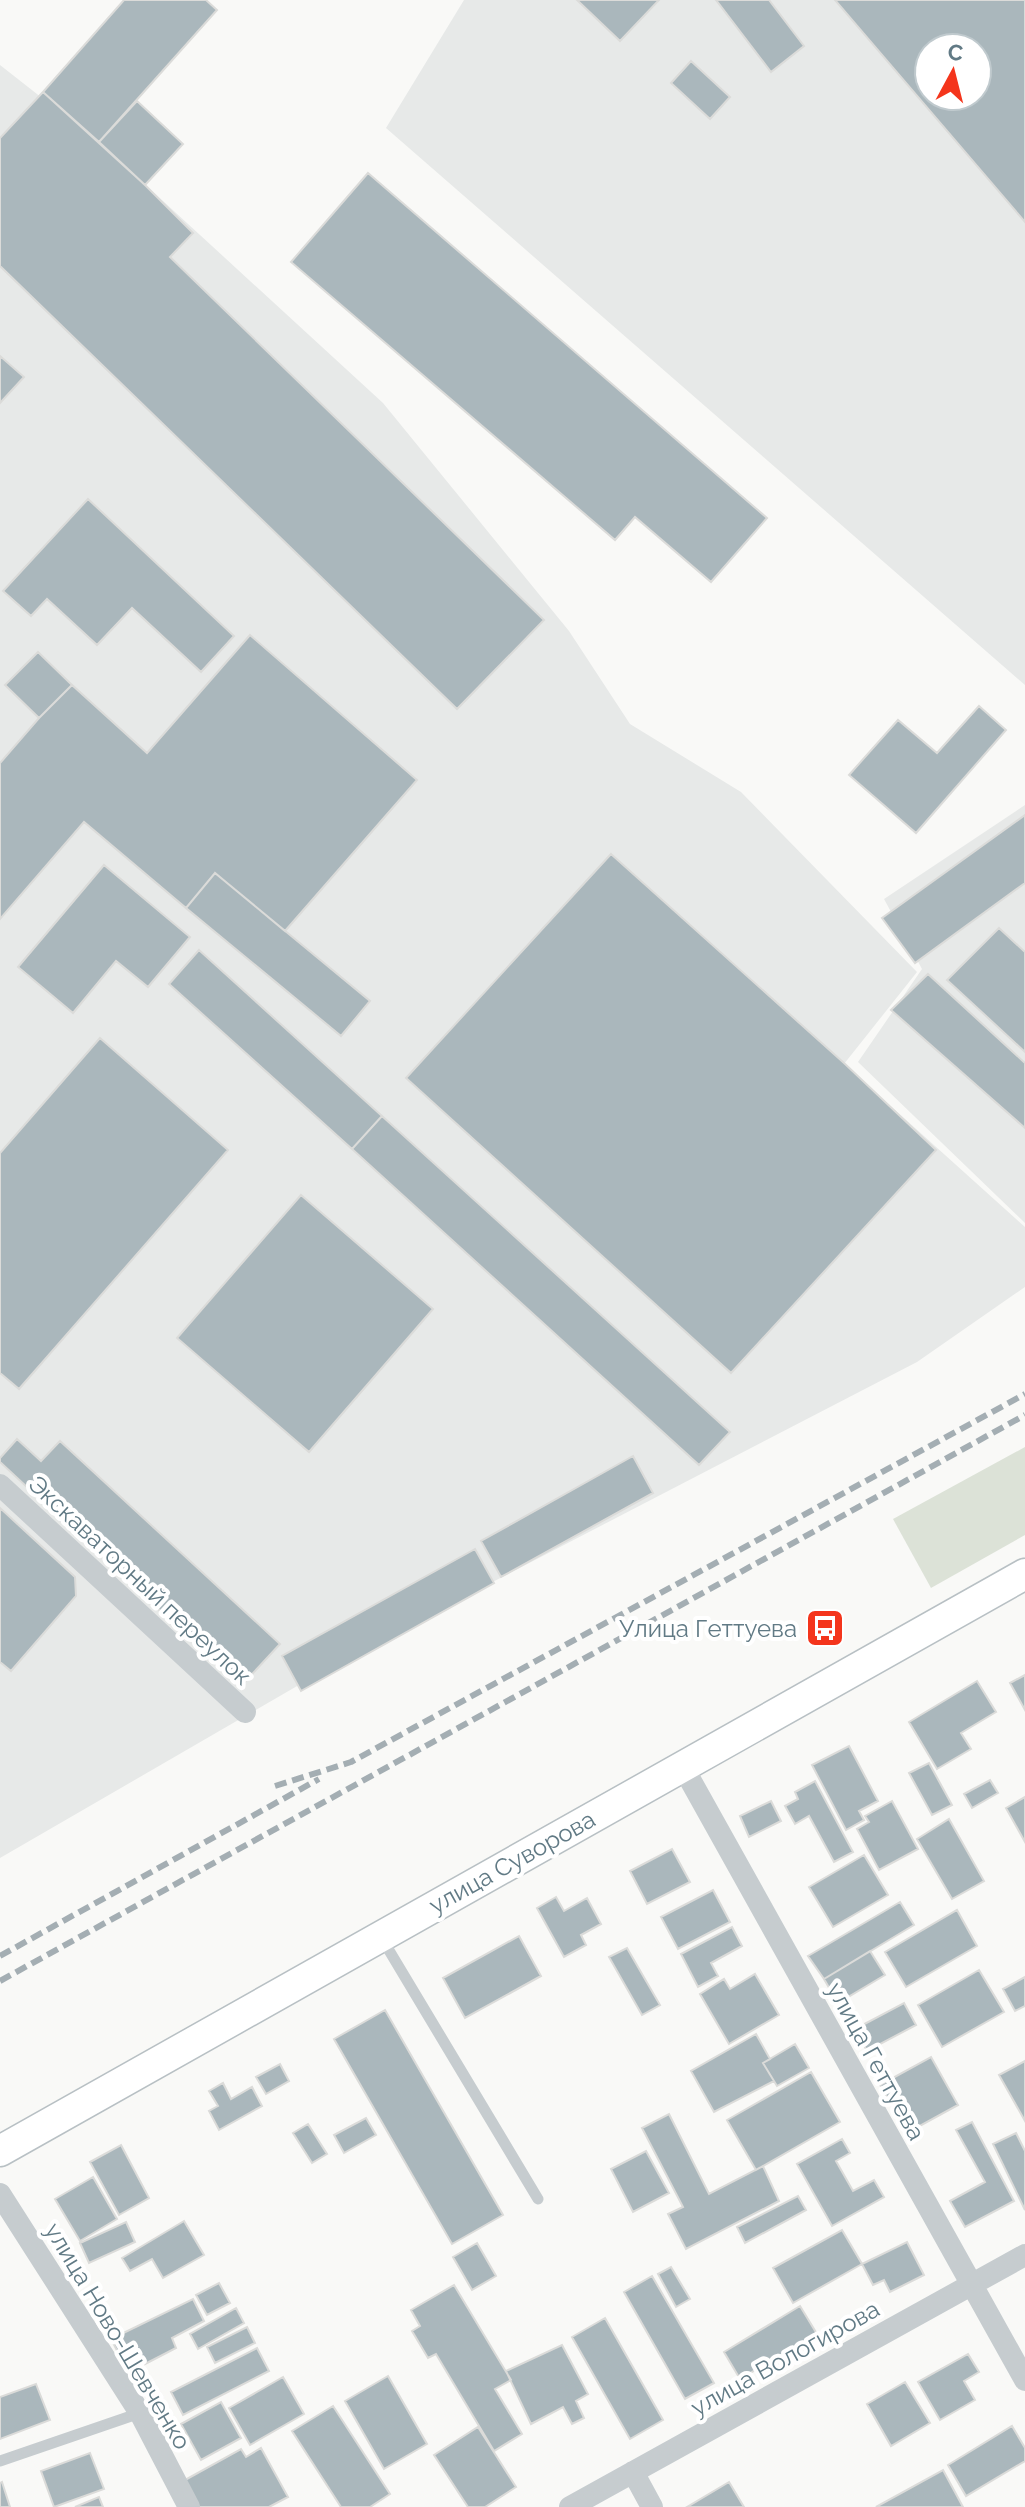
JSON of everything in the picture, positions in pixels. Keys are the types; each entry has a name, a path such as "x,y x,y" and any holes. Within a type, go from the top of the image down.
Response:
{"street":[{"name":"Экскаваторный переулок","path":"0,1485 245,1712"},
{"name":"улица Суворова","path":"0,2151 1025,1574"},
{"name":"улица Геттуева","path":"683,1767 1025,2380"},
{"name":"улица Ново-Шевченко","path":"0,2194 140,2413 189,2507"},
{"name":"улица Вологирова","path":"570,2507 1025,2255"},
{"path":"633,2472 652,2507"}],"lane":[{"path":"381,1936 538,2199"},
{"path":"0,2461 140,2413"}],"shaded area":[{"path":"464,0 1025,0 1025,685 386,128"},
{"path":"0,65 102,145 383,403 569,631 630,724 741,792 917,972 844,1064 1025,1227 1025,1287 917,1362 342,1660 0,1858"},
{"path":"1025,805 1025,1223 858,1062 922,969 884,899"},
{"path":"1025,1447 1025,1535 931,1588 893,1519"}],"building":[{"path":"124,0 206,0 217,10 99,142 43,92"},
{"path":"577,0 659,0 620,41"},
{"path":"716,0 769,0 804,46 771,72"},
{"path":"835,0 1025,0 1025,222 931,112 993,112 993,32 913,32 913,91"},
{"path":"691,61 730,97 710,119 671,83"},
{"path":"43,92 193,233 170,257 544,620 457,709 0,266 0,138"},
{"path":"137,101 183,144 145,185 99,142"},
{"path":"368,173 767,518 711,582 635,517 615,540 291,262"},
{"path":"0,356 24,377 0,403"},
{"path":"88,499 234,636 201,672 132,608 97,645 47,599 31,616 3,591"},
{"path":"250,635 417,780 285,931 215,873 186,908 84,822 0,919 0,763 39,718 72,685 147,753"},
{"path":"38,652 72,685 39,718 5,685"},
{"path":"979,706 1006,730 916,833 849,775 898,720 937,753"},
{"path":"1025,815 1025,883 915,963 882,918"},
{"path":"611,854 936,1150 731,1373 406,1078"},
{"path":"104,865 190,937 148,987 116,961 73,1013 18,967"},
{"path":"215,873 370,1001 341,1036 186,908"},
{"path":"999,928 1025,952 1025,1052 947,980"},
{"path":"199,950 382,1116 352,1149 169,984"},
{"path":"928,974 1025,1063 1025,1128 891,1010"},
{"path":"100,1038 228,1150 19,1389 0,1373 0,1153"},
{"path":"382,1116 730,1432 699,1465 352,1149"},
{"path":"301,1195 433,1309 309,1452 177,1338"},
{"path":"17,1439 41,1461 60,1441 280,1644 241,1686 0,1462"},
{"path":"633,1456 653,1493 501,1577 481,1541"},
{"path":"0,1508 75,1577 76,1596 11,1671 0,1662"},
{"path":"475,1549 494,1583 301,1691 282,1656"},
{"path":"1025,1675 1025,1710 1010,1683"},
{"path":"977,1681 996,1712 961,1733 971,1749 937,1769 909,1722"},
{"path":"849,1746 878,1801 859,1811 864,1820 846,1830 812,1765"},
{"path":"929,1763 952,1805 932,1815 909,1773"},
{"path":"990,1780 998,1793 972,1808 964,1794"},
{"path":"815,1781 853,1852 834,1862 809,1816 795,1824 785,1806 798,1799 795,1792"},
{"path":"1025,1797 1025,1842 1006,1808"},
{"path":"771,1801 781,1821 749,1837 740,1816"},
{"path":"892,1801 918,1849 879,1870 857,1829 869,1822 865,1816"},
{"path":"949,1819 984,1881 952,1899 917,1839"},
{"path":"672,1849 690,1882 647,1904 630,1871"},
{"path":"864,1855 888,1895 833,1927 809,1887"},
{"path":"713,1890 730,1922 678,1949 661,1917"},
{"path":"556,1897 564,1911 587,1898 601,1924 581,1935 586,1945 564,1957 537,1908"},
{"path":"900,1902 914,1925 824,1979 808,1956"},
{"path":"957,1910 977,1946 906,1987 885,1952"},
{"path":"732,1927 742,1946 711,1963 718,1976 698,1987 681,1954"},
{"path":"519,1936 541,1976 465,2018 443,1978"},
{"path":"627,1948 660,2005 642,2015 609,1957"},
{"path":"870,1951 885,1975 838,2003 824,1979"},
{"path":"979,1970 1004,2012 942,2047 918,2005"},
{"path":"755,1974 779,2015 729,2044 700,1994 724,1979 730,1989"},
{"path":"1025,1977 1025,2006 1015,2011 1003,1989"},
{"path":"904,2003 916,2025 867,2051 855,2029"},
{"path":"385,2010 503,2215 452,2244 334,2039"},
{"path":"756,2034 770,2059 763,2063 774,2081 714,2112 691,2071"},
{"path":"795,2044 809,2068 777,2086 763,2063"},
{"path":"931,2057 958,2105 907,2133 880,2085"},
{"path":"1025,2061 1025,2121 999,2075"},
{"path":"280,2064 289,2081 266,2094 256,2077"},
{"path":"811,2072 840,2122 756,2170 727,2120"},
{"path":"223,2083 231,2099 252,2087 262,2106 219,2130 209,2111 218,2106 209,2091"},
{"path":"669,2114 709,2194 763,2166 779,2201 686,2249 668,2214 683,2207 642,2128"},
{"path":"366,2118 376,2135 344,2153 334,2135"},
{"path":"972,2122 1014,2201 965,2227 950,2201 985,2182 956,2130"},
{"path":"308,2124 327,2154 312,2163 293,2133"},
{"path":"1016,2133 1025,2151 1025,2210 993,2144"},
{"path":"842,2139 850,2153 836,2161 853,2191 874,2180 884,2197 832,2226 797,2164"},
{"path":"121,2145 149,2198 119,2215 90,2162"},
{"path":"646,2151 669,2193 633,2212 611,2169"},
{"path":"93,2177 117,2219 80,2241 55,2199"},
{"path":"798,2196 806,2210 745,2243 737,2227"},
{"path":"184,2221 204,2255 163,2278 152,2259 130,2271 122,2258"},
{"path":"126,2222 135,2242 89,2263 80,2243"},
{"path":"842,2230 862,2264 793,2303 773,2268"},
{"path":"907,2242 924,2275 890,2292 884,2280 873,2285 862,2264"},
{"path":"477,2243 496,2276 472,2290 453,2257"},
{"path":"671,2267 690,2299 676,2307 658,2274"},
{"path":"652,2276 714,2383 685,2399 624,2292"},
{"path":"219,2283 230,2303 207,2315 196,2295"},
{"path":"454,2285 511,2380 495,2389 522,2434 494,2451 436,2354 428,2358 412,2331 420,2326 411,2310"},
{"path":"193,2299 204,2321 172,2338 176,2348 145,2364 142,2357 125,2366 111,2339"},
{"path":"800,2306 817,2334 740,2379 724,2352"},
{"path":"236,2308 244,2323 198,2349 190,2334"},
{"path":"605,2318 663,2420 630,2439 572,2337"},
{"path":"247,2327 255,2343 215,2363 207,2347"},
{"path":"562,2345 588,2394 576,2401 584,2418 572,2424 563,2407 531,2424 506,2371"},
{"path":"257,2348 269,2371 183,2415 171,2392"},
{"path":"968,2354 979,2372 964,2381 975,2400 940,2420 918,2382"},
{"path":"388,2376 427,2444 384,2469 345,2401"},
{"path":"283,2377 304,2414 250,2445 229,2408"},
{"path":"905,2382 930,2423 891,2446 867,2404"},
{"path":"36,2384 50,2420 0,2439 0,2397"},
{"path":"221,2402 241,2438 201,2460 181,2424"},
{"path":"333,2406 390,2494 370,2507 341,2507 292,2431"},
{"path":"1012,2426 1025,2448 1025,2461 966,2496 948,2465"},
{"path":"478,2427 516,2487 485,2507 468,2507 434,2455"},
{"path":"261,2448 288,2497 269,2507 199,2507 185,2480 241,2449 246,2457"},
{"path":"90,2453 104,2489 54,2507 41,2471"},
{"path":"943,2470 963,2507 876,2507"},
{"path":"2,2482 10,2507 0,2507"},
{"path":"729,2482 744,2507 687,2507"},
{"path":"99,2497 103,2507 75,2507"}],"railway":[{"path":"275,1786 351,1762 1025,1394"},
{"path":"0,1981 1025,1415"},
{"path":"0,1956 319,1779"}],"place":[{"name":"Улица Геттуева","path":"825,1628"}]}
